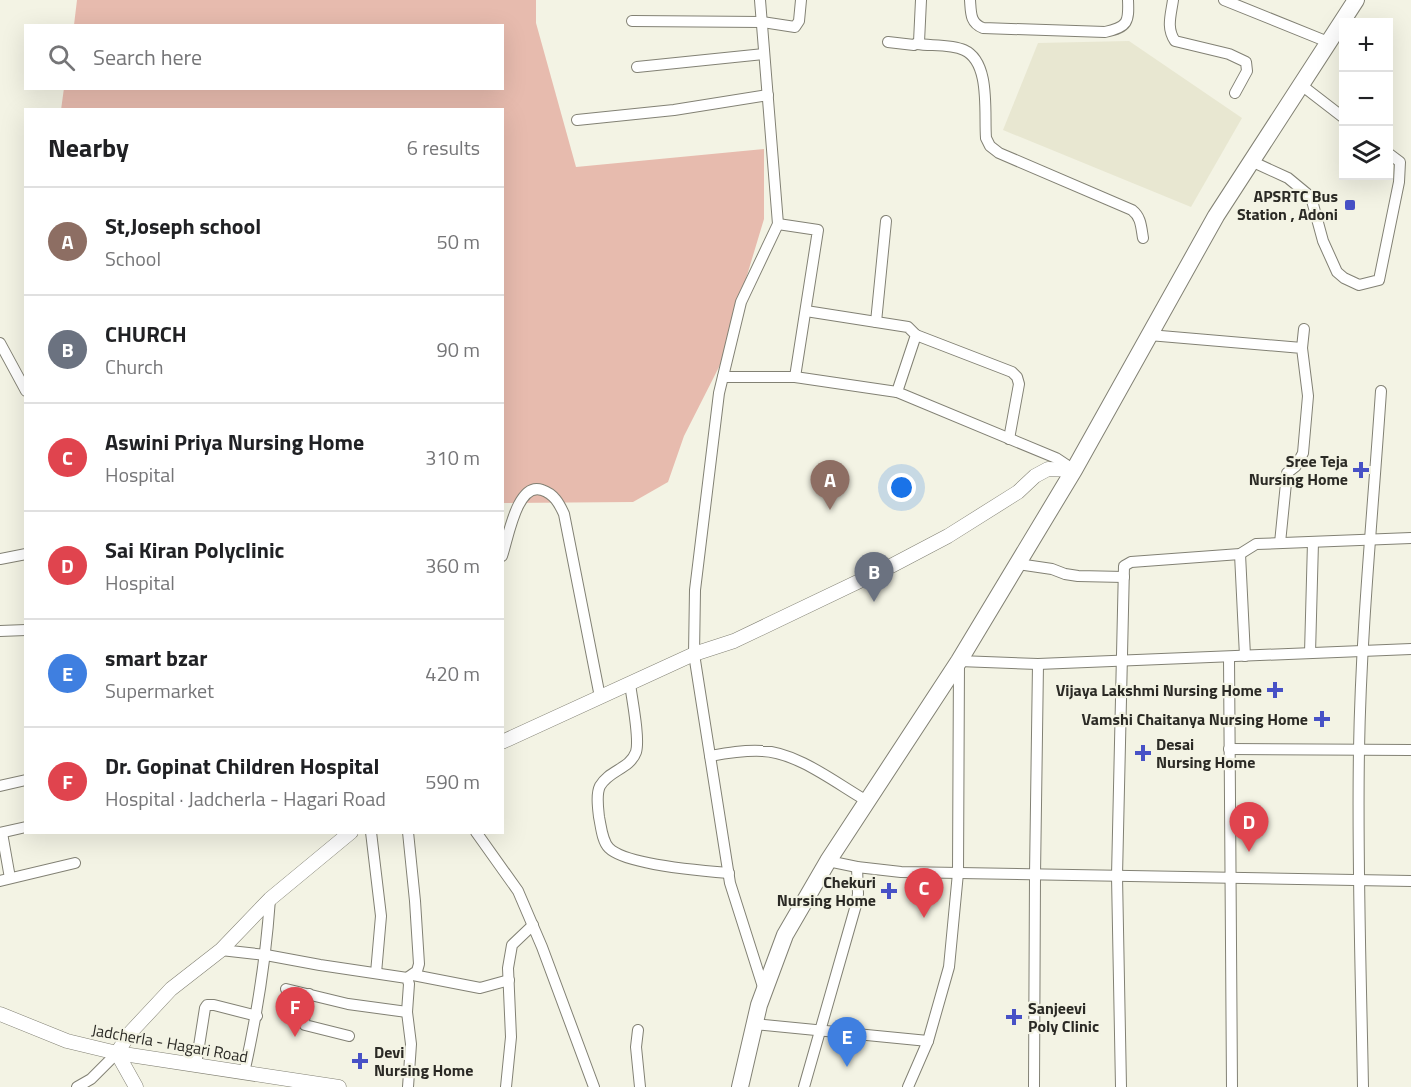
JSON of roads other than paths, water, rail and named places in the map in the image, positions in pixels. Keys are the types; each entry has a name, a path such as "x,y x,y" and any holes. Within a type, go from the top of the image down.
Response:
{"main road":[{"path":"740,1087 764,990 785,934 828,861 959,661 1018,564 1074,470 1216,216 1356,0"}],"street":[{"path":"760,0 778,224 741,302 719,393 695,590 694,654 729,873 764,990"},
{"path":"632,21 762,22 795,27 799,21 801,0"},
{"path":"917,44 920,38 921,0"},
{"path":"970,0 973,20 976,26 983,28 1105,32 1118,30 1125,25 1129,17 1128,0"},
{"path":"1173,0 1169,25 1170,33 1175,41 1229,54 1246,62 1247,71 1235,93"},
{"path":"1224,0 1238,3 1328,42"},
{"path":"888,42 963,49 978,63 983,75 986,138 990,146 999,153 1131,210 1140,221 1143,237"},
{"path":"637,67 764,54"},
{"path":"1300,84 1339,114"},
{"path":"577,120 674,110 768,95"},
{"path":"1251,161 1288,178 1311,197 1323,241 1337,272 1359,285 1379,280 1400,182 1400,162 1393,156"},
{"path":"876,322 886,221"},
{"path":"778,224 818,230 795,377"},
{"path":"806,311 908,327 915,336 1012,372 1019,384 1009,439"},
{"path":"1280,543 1287,473 1296,466 1303,453 1308,396 1302,348 1304,329"},
{"path":"1149,335 1302,348"},
{"path":"897,392 915,336"},
{"path":"0,343 24,387"},
{"path":"723,377 795,377 897,392 1056,458 1074,470"},
{"path":"1363,1087 1359,750 1362,651 1381,391"},
{"path":"504,741 694,654 734,641 891,566 1018,492 1035,476 1048,469 1074,470"},
{"path":"504,550 518,505 528,492 537,489 546,491 556,499 564,514 600,698"},
{"path":"1121,1087 1117,876 1124,566 1131,562 1240,554 1256,544 1411,538"},
{"path":"1310,654 1313,542"},
{"path":"0,559 24,554"},
{"path":"1240,554 1245,656"},
{"path":"1018,564 1078,576 1124,577"},
{"path":"0,631 24,630"},
{"path":"908,1087 928,1041 949,967 958,873 959,661 1038,664 1411,649"},
{"path":"1229,657 1232,1087"},
{"path":"1034,1087 1038,664"},
{"path":"630,684 637,747 630,762 600,785 599,815 604,839 609,848 623,855 679,869 729,873"},
{"path":"1229,749 1411,750"},
{"path":"710,756 764,750 797,760 867,801"},
{"path":"0,786 24,780"},
{"path":"24,827 1,833 5,880 75,863"},
{"path":"77,1087 92,1083 117,1053 129,1034 171,989 221,950 270,900 349,834"},
{"path":"371,834 381,916 376,973"},
{"path":"408,834 419,964 410,977 406,1012 411,1044 408,1087"},
{"path":"477,834 518,891 594,1087"},
{"path":"828,861 901,872 1411,881"},
{"path":"804,1087 856,905 857,867"},
{"path":"244,1072 257,1016 266,955 270,900"},
{"path":"506,1087 511,1036 508,968 512,945 532,925"},
{"path":"221,950 480,988 509,980"},
{"path":"285,988 348,1004 406,1012"},
{"path":"309,994 305,1025 349,1036"},
{"path":"196,1065 207,1005 257,1016"},
{"name":"Jadcherla - Hagari Road","path":"0,1014 67,1041 117,1053 339,1087"},
{"path":"754,1024 928,1041"},
{"path":"638,1030 636,1047 640,1087"},
{"path":"117,1053 136,1087"}],"place":[{"name":"APSRTC Bus Station , Adoni","path":"1350,205"},
{"name":"Sree Teja Nursing Home","path":"1361,470"},
{"name":"St,Joseph school","path":"830,510"},
{"name":"CHURCH","path":"874,602"},
{"name":"Vijaya Lakshmi Nursing Home","path":"1275,690"},
{"name":"Vamshi Chaitanya Nursing Home","path":"1322,719"},
{"name":"Desai Nursing Home","path":"1143,753"},
{"name":"Sai Kiran Polyclinic","path":"1249,852"},
{"name":"Chekuri Nursing Home","path":"889,891"},
{"name":"Aswini Priya Nursing Home","path":"924,918"},
{"name":"Sanjeevi Poly Clinic","path":"1014,1017"},
{"name":"Dr. Gopinat Children Hospital","path":"295,1037"},
{"name":"Devi Nursing Home","path":"360,1061"},
{"name":"smart bzar","path":"847,1067"}]}
